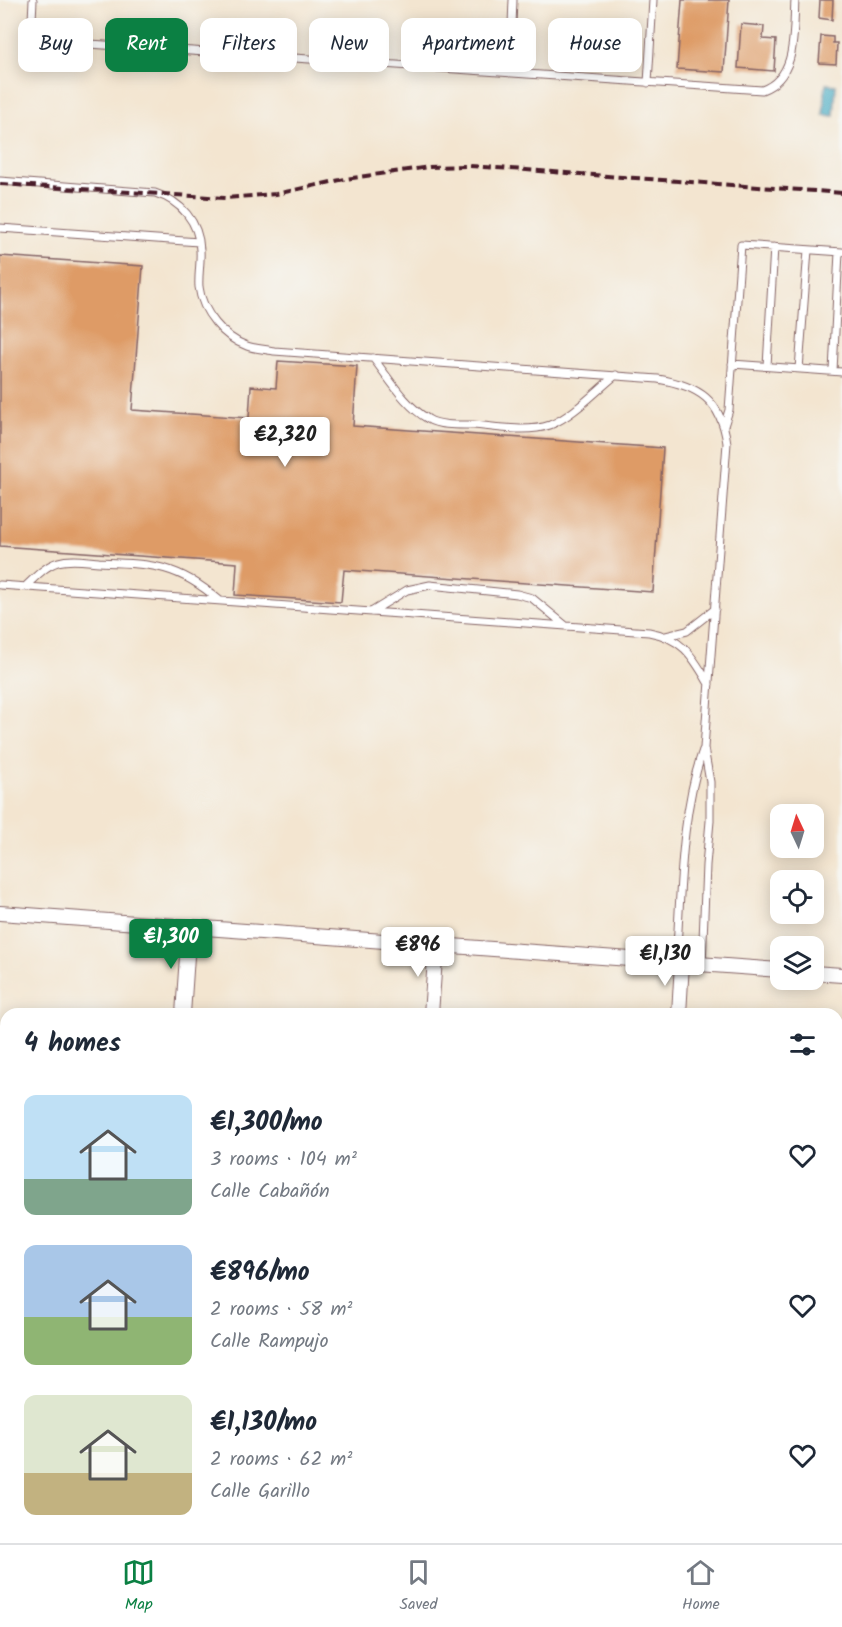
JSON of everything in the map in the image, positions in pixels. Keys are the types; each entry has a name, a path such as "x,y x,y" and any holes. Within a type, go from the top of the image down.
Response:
{"street":[{"path":"0,913 770,969"},
{"path":"183,1008 189,927"},
{"path":"431,1008 436,945"},
{"path":"678,1008 679,963"},
{"path":"824,974 842,975"}],"lane":[{"path":"33,0 31,40 762,90 771,87 787,69 792,52 795,0"},
{"path":"510,73 513,0"},
{"path":"648,82 653,0"},
{"path":"0,181 155,193 169,198 181,207 195,224 199,242 199,287 203,302 220,328 230,338 246,346 274,351 658,379 681,383 697,389 709,400 719,414 727,443 704,748 710,782 710,821 702,964"},
{"path":"0,228 199,242"},
{"path":"724,426 729,410 741,245 840,252 832,371"},
{"path":"767,366 774,247"},
{"path":"799,369 808,250"},
{"path":"373,358 414,409 429,421 450,424 518,428 550,425 565,417 616,375"},
{"path":"732,364 842,372"},
{"path":"25,587 56,562 131,563 164,567 180,573 201,585 220,601"},
{"path":"0,585 649,632 675,640 687,651 709,684"},
{"path":"370,612 407,590 430,585 517,594 532,598 567,626"},
{"path":"665,636 687,631 715,609"},
{"path":"679,963 686,822 693,777 704,748"}],"water":[{"path":"826,84 836,85 834,116 823,115"}],"building":[{"path":"682,0 729,0 724,72 677,69"},
{"path":"820,0 833,0 832,20 819,18"},
{"path":"741,24 764,26 763,39 776,40 774,71 738,68"},
{"path":"821,36 833,37 833,43 837,43 836,64 819,63"},
{"path":"0,256 143,266 132,410 249,418 251,386 276,388 278,361 357,366 353,426 663,448 653,592 344,570 341,602 235,595 237,563 0,546"}],"railway":[{"path":"0,184 225,198 276,194 345,179 429,167 470,166 842,193"}]}
